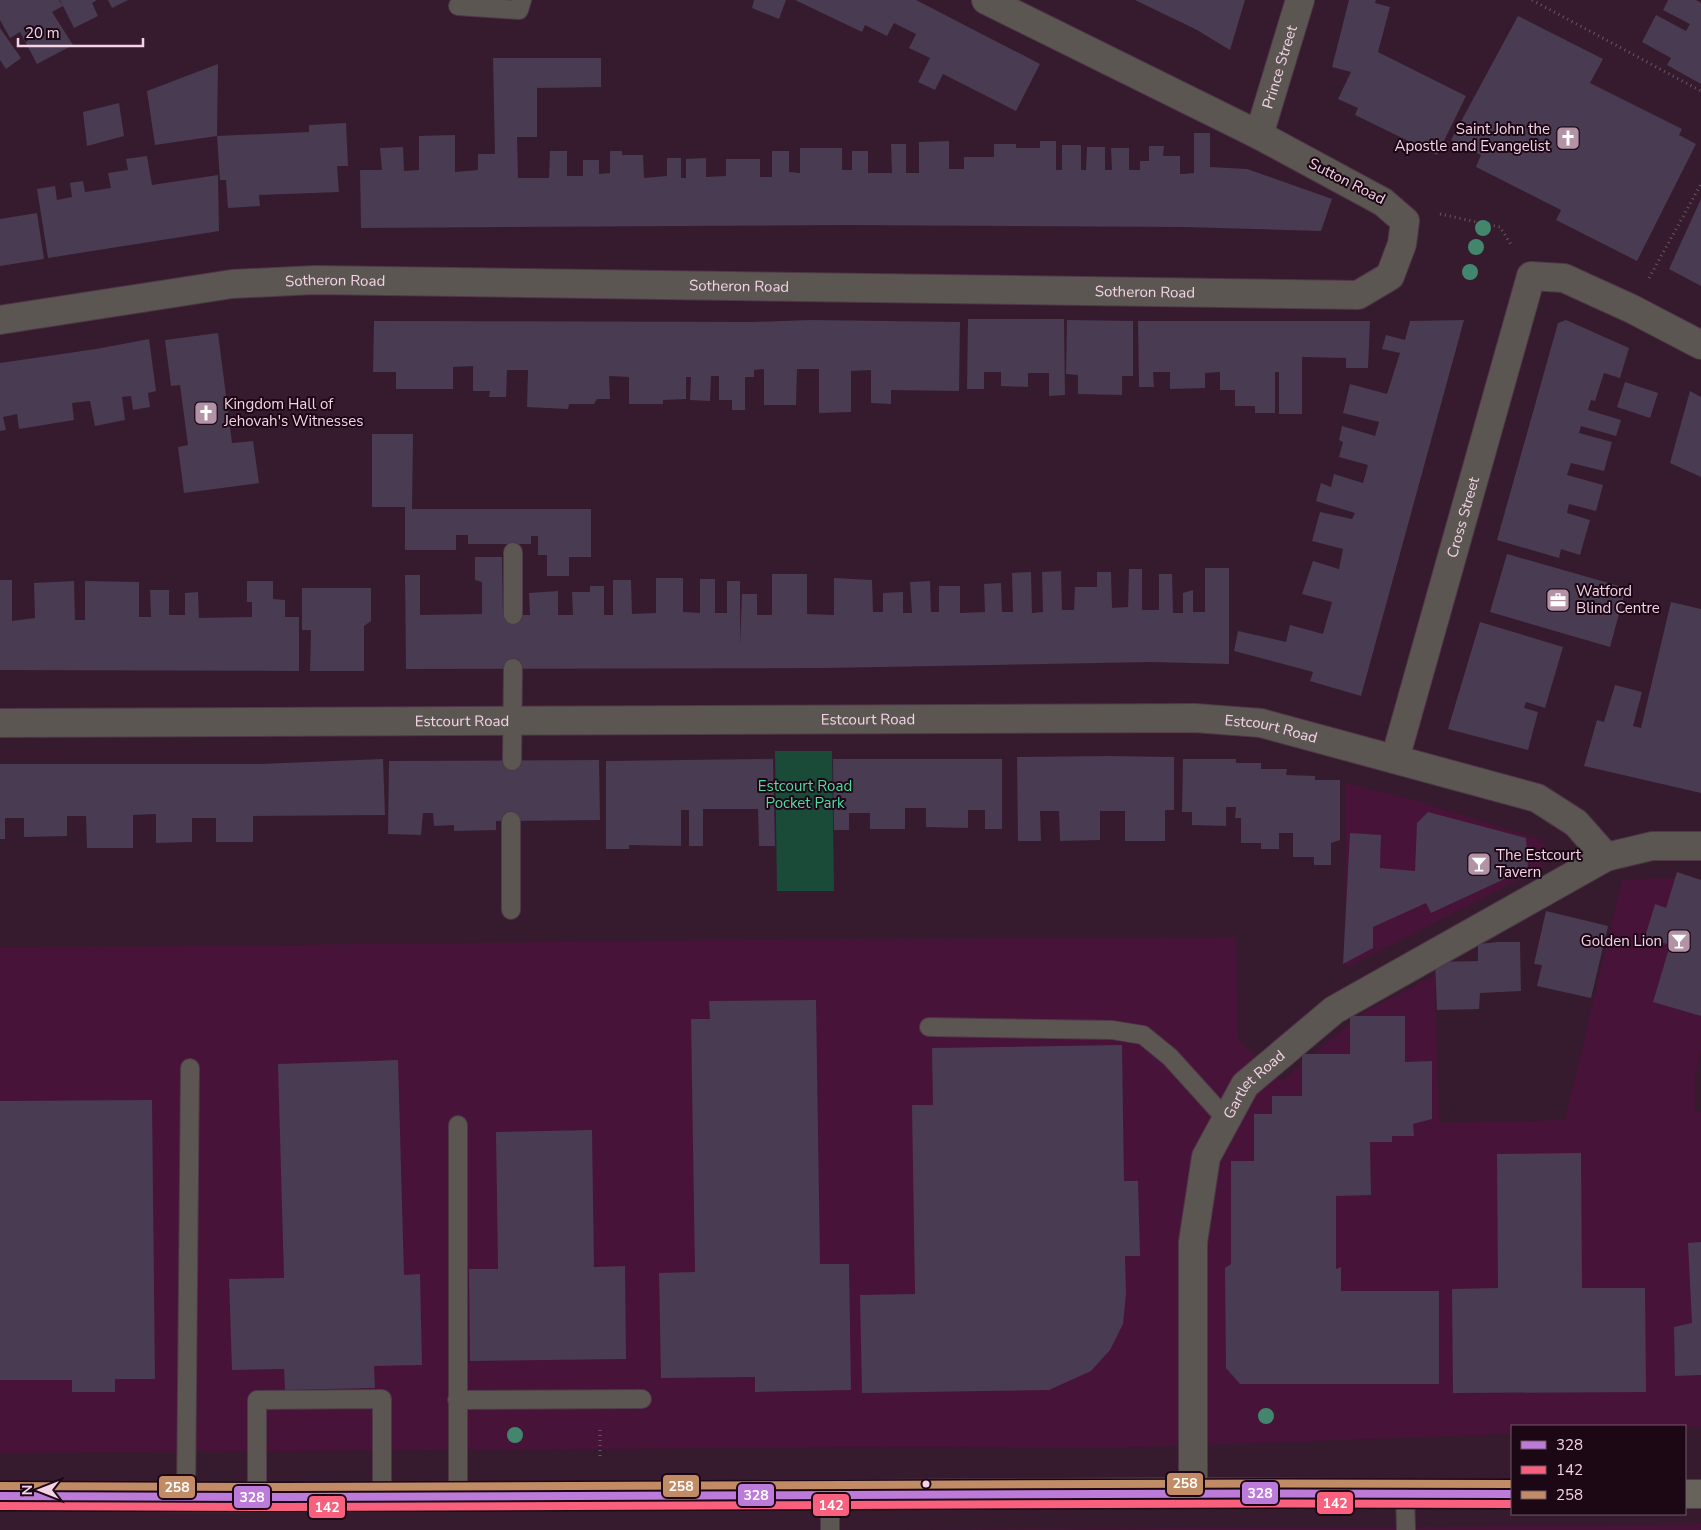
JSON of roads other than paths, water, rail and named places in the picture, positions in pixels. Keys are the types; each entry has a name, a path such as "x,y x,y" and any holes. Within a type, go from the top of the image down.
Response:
{"street":[{"name":"Sutton Road","path":"986,0 1259,134 1383,202"},
{"name":"Prince Street","path":"1259,134 1300,0"},
{"name":"Sotheron Road","path":"0,320 232,284 315,280 1358,294 1390,276 1402,244 1405,221 1383,202"},
{"name":"Cross Street","path":"1395,759 1531,276 1564,278 1632,309 1701,345"},
{"name":"Estcourt Road","path":"0,723 1195,718 1261,723 1537,798 1576,823 1606,857"},
{"path":"1606,857 1652,846 1701,846"},
{"name":"Gartlet Road","path":"1193,1492 1193,1242 1206,1157 1245,1085 1334,1010 1606,857"},
{"path":"0,1496 382,1498 1193,1492 1511,1494"},
{"path":"1686,1494 1701,1494"}],"lane":[{"path":"458,6 519,10 522,0"},
{"path":"513,552 513,615"},
{"path":"512,761 513,668"},
{"path":"511,821 511,910"},
{"path":"929,1027 1112,1030 1143,1034 1170,1057 1227,1120"},
{"path":"186,1498 190,1068"},
{"path":"458,1125 458,1497"},
{"path":"257,1498 257,1400 373,1399 382,1399 382,1498"},
{"path":"457,1400 642,1399"},
{"path":"1405,1493 1406,1530"},
{"path":"830,1495 830,1530"}],"place":[{"name":"Saint John the Apostle and Evangelist","path":"1568,138"},
{"name":"Kingdom Hall of Jehovah's Witnesses","path":"206,413"},
{"name":"Watford Blind Centre","path":"1558,600"},
{"name":"The Estcourt Tavern","path":"1479,864"},
{"name":"Golden Lion","path":"1679,941"}],"park label":[{"name":"Estcourt Road Pocket Park","path":"805,794"}]}
